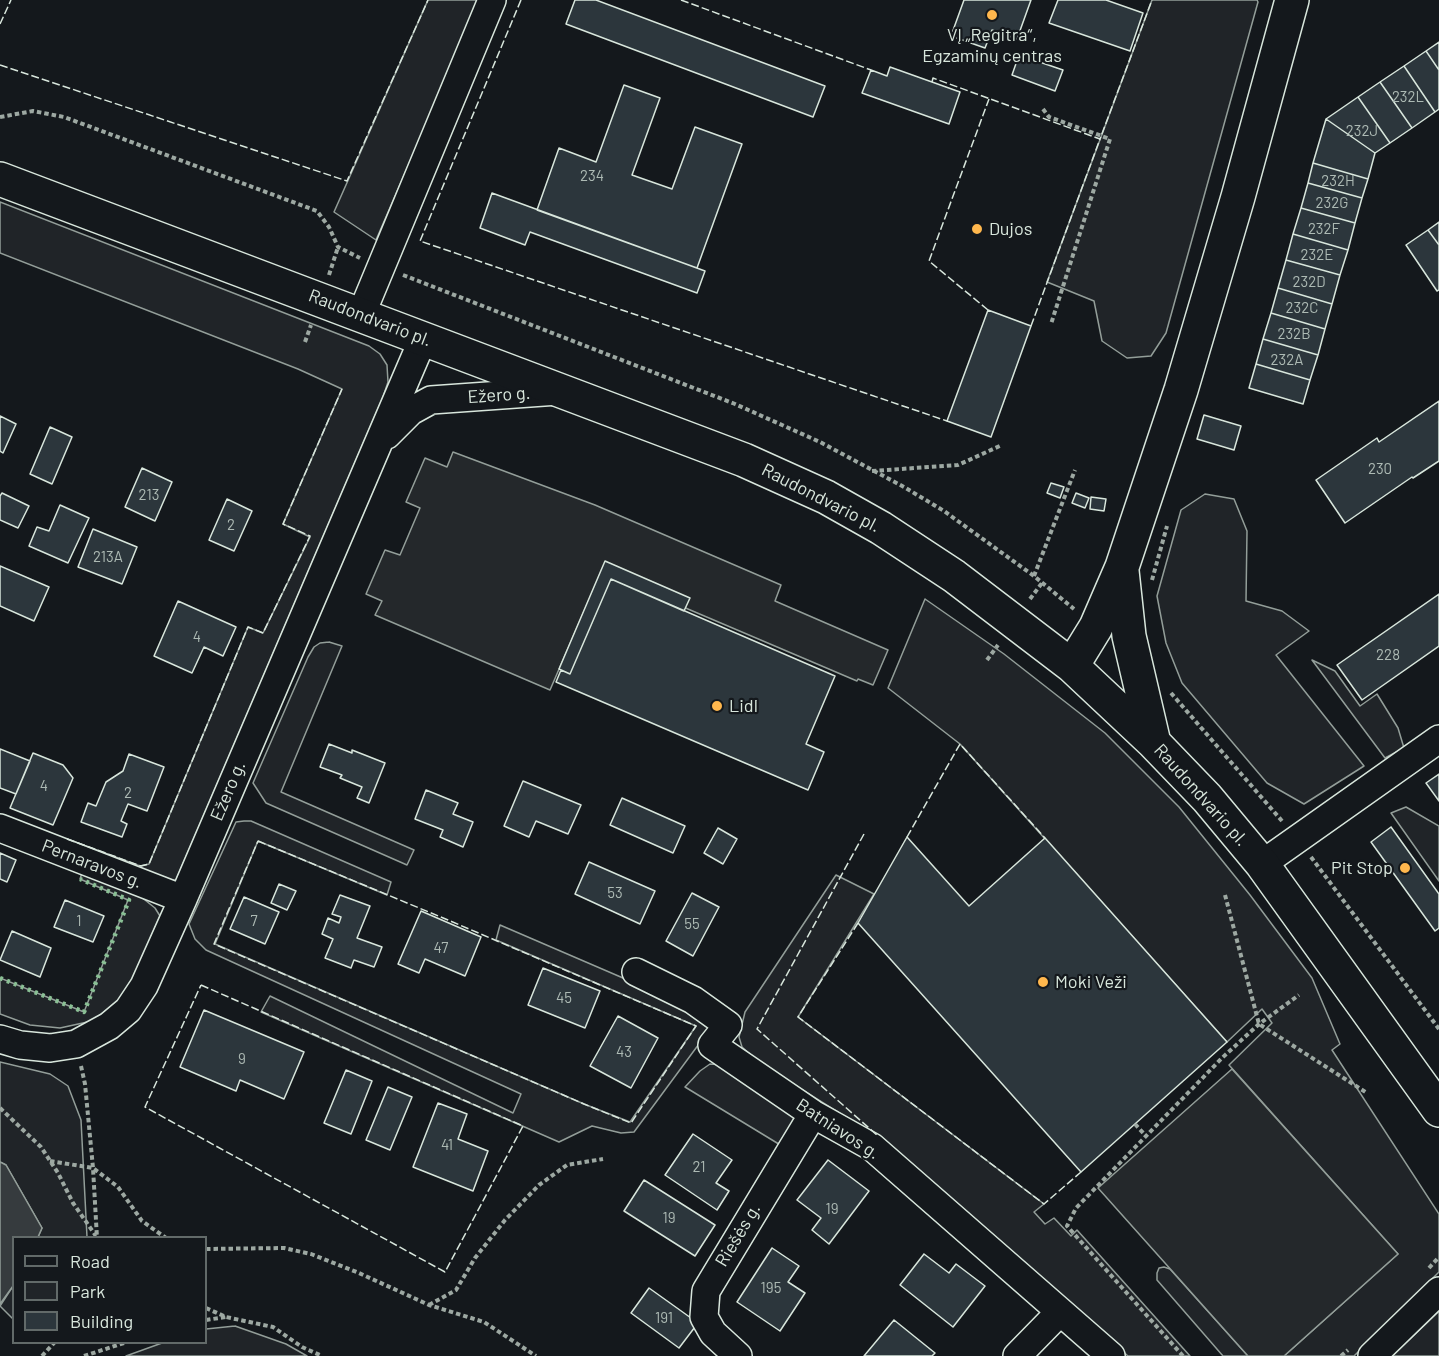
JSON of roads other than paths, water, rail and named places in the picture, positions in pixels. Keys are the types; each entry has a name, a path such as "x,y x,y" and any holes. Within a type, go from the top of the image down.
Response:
{"main road":[{"path":"1072,666 1096,627 1122,567 1181,390 1292,0"},
{"name":"Raudondvario pl.","path":"0,179 744,460 826,497 881,528 947,571 1072,666 1154,743 1207,798 1262,864 1439,1110"},
{"path":"1122,567 1129,636 1154,743"}],"street":[{"path":"361,315 492,0"},
{"name":"Ežero g.","path":"0,1039 20,1045 50,1048 76,1044 109,1026 128,1010 144,986 423,339"},
{"name":"Ežero g.","path":"380,442 411,411 431,400 562,391"},
{"path":"1262,864 1439,740"},
{"name":"Pernaravos g.","path":"0,828 183,899"},
{"name":"Batniavos g.","path":"636,972 693,1000 728,1025 712,1045 813,1114 872,1147 1111,1356"},
{"name":"Riešės g.","path":"738,1356 713,1333 704,1317 706,1291 813,1114"},
{"path":"1372,1356 1439,1291"},
{"path":"1017,1356 1060,1312"}],"place":[{"name":"VĮ „Regitra“, Egzaminų centras","path":"992,15"},
{"name":"Dujos","path":"977,229"},
{"name":"Lidl","path":"717,706"},
{"name":"Pit Stop","path":"1405,868"},
{"name":"Moki Veži","path":"1043,982"}]}
